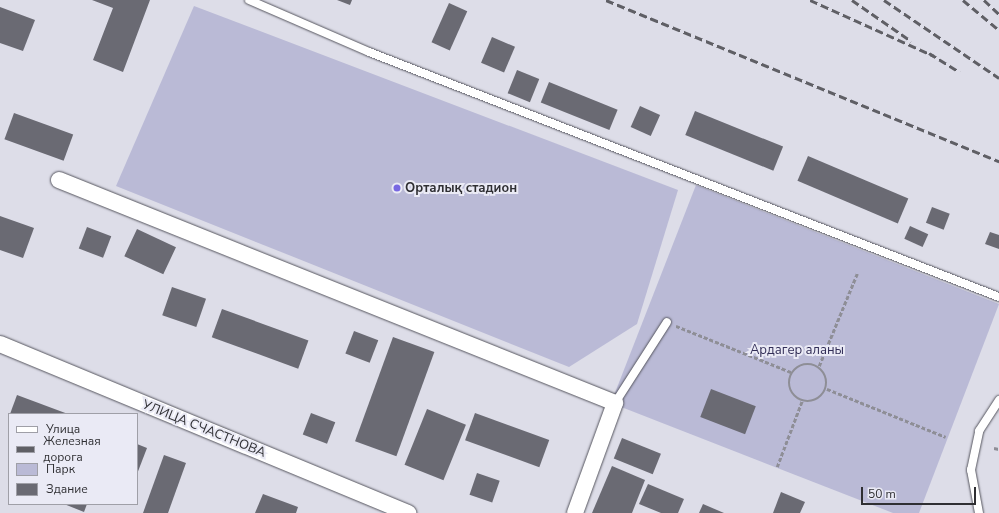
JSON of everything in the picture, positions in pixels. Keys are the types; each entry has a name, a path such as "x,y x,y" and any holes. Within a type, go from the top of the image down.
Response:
{"street":[{"path":"59,180 615,403 575,513"},
{"name":"УЛИЦА СЧАСТНОВА","path":"0,344 408,513"}],"lane":[{"path":"249,0 449,84 999,297"},
{"path":"615,403 667,322"},
{"path":"979,513 971,470 979,431 999,400"}],"path":[{"path":"819,366 857,274"},
{"path":"667,322 791,372"},
{"path":"791,372 804,364 819,366 827,376 827,389 817,400 802,402"},
{"path":"791,372 789,390 802,402"},
{"path":"827,389 946,437"},
{"path":"778,468 802,402"},
{"path":"994,448 999,449"}],"green space":[{"name":"Орталық стадион","path":"194,6 678,190 637,324 569,367 116,186"},
{"name":"Ардагер аланы","path":"696,185 999,304 919,513 893,513 611,403"}],"building":[{"path":"92,0 150,0 123,72 93,60 113,8"},
{"path":"337,0 352,0 350,5"},
{"path":"449,3 467,11 450,50 432,42"},
{"path":"0,7 35,20 23,51 0,43"},
{"path":"492,37 515,47 504,73 481,63"},
{"path":"517,70 539,79 530,102 508,93"},
{"path":"549,82 618,110 609,130 541,102"},
{"path":"640,106 660,115 651,136 631,127"},
{"path":"695,111 783,147 773,171 685,135"},
{"path":"14,113 73,135 64,161 4,139"},
{"path":"808,156 908,199 898,223 797,181"},
{"path":"932,207 950,214 944,230 926,223"},
{"path":"0,216 34,228 23,258 0,250"},
{"path":"910,226 928,234 923,247 904,239"},
{"path":"87,227 111,236 103,258 79,248"},
{"path":"137,229 176,247 163,274 124,256"},
{"path":"990,232 999,235 999,249 985,244"},
{"path":"172,287 206,299 196,327 162,315"},
{"path":"222,309 308,340 298,369 212,337"},
{"path":"354,331 378,340 370,363 345,353"},
{"path":"393,337 434,352 396,456 355,441"},
{"path":"711,389 756,406 745,434 700,417"},
{"path":"17,395 65,413 10,413"},
{"path":"427,409 466,425 443,480 405,465"},
{"path":"311,413 335,422 327,444 303,434"},
{"path":"475,413 549,440 539,467 465,440"},
{"path":"622,438 661,454 653,474 614,458"},
{"path":"138,444 147,448 138,471"},
{"path":"164,455 186,463 168,513 143,513"},
{"path":"612,466 645,480 632,513 592,513"},
{"path":"477,473 500,481 492,503 470,495"},
{"path":"648,484 684,499 678,513 661,513 639,504"},
{"path":"781,492 805,502 800,513 773,513"},
{"path":"263,494 298,507 296,513 255,513"},
{"path":"703,504 724,513 699,513"},
{"path":"66,505 87,505 84,512"}],"railway":[{"path":"606,0 999,161"},
{"path":"810,0 934,56"},
{"path":"852,0 911,41"},
{"path":"884,0 999,78"},
{"path":"963,0 999,30"},
{"path":"984,0 999,14"},
{"path":"929,53 960,72"}],"place":[{"name":"Орталық стадион","path":"397,188"}]}
